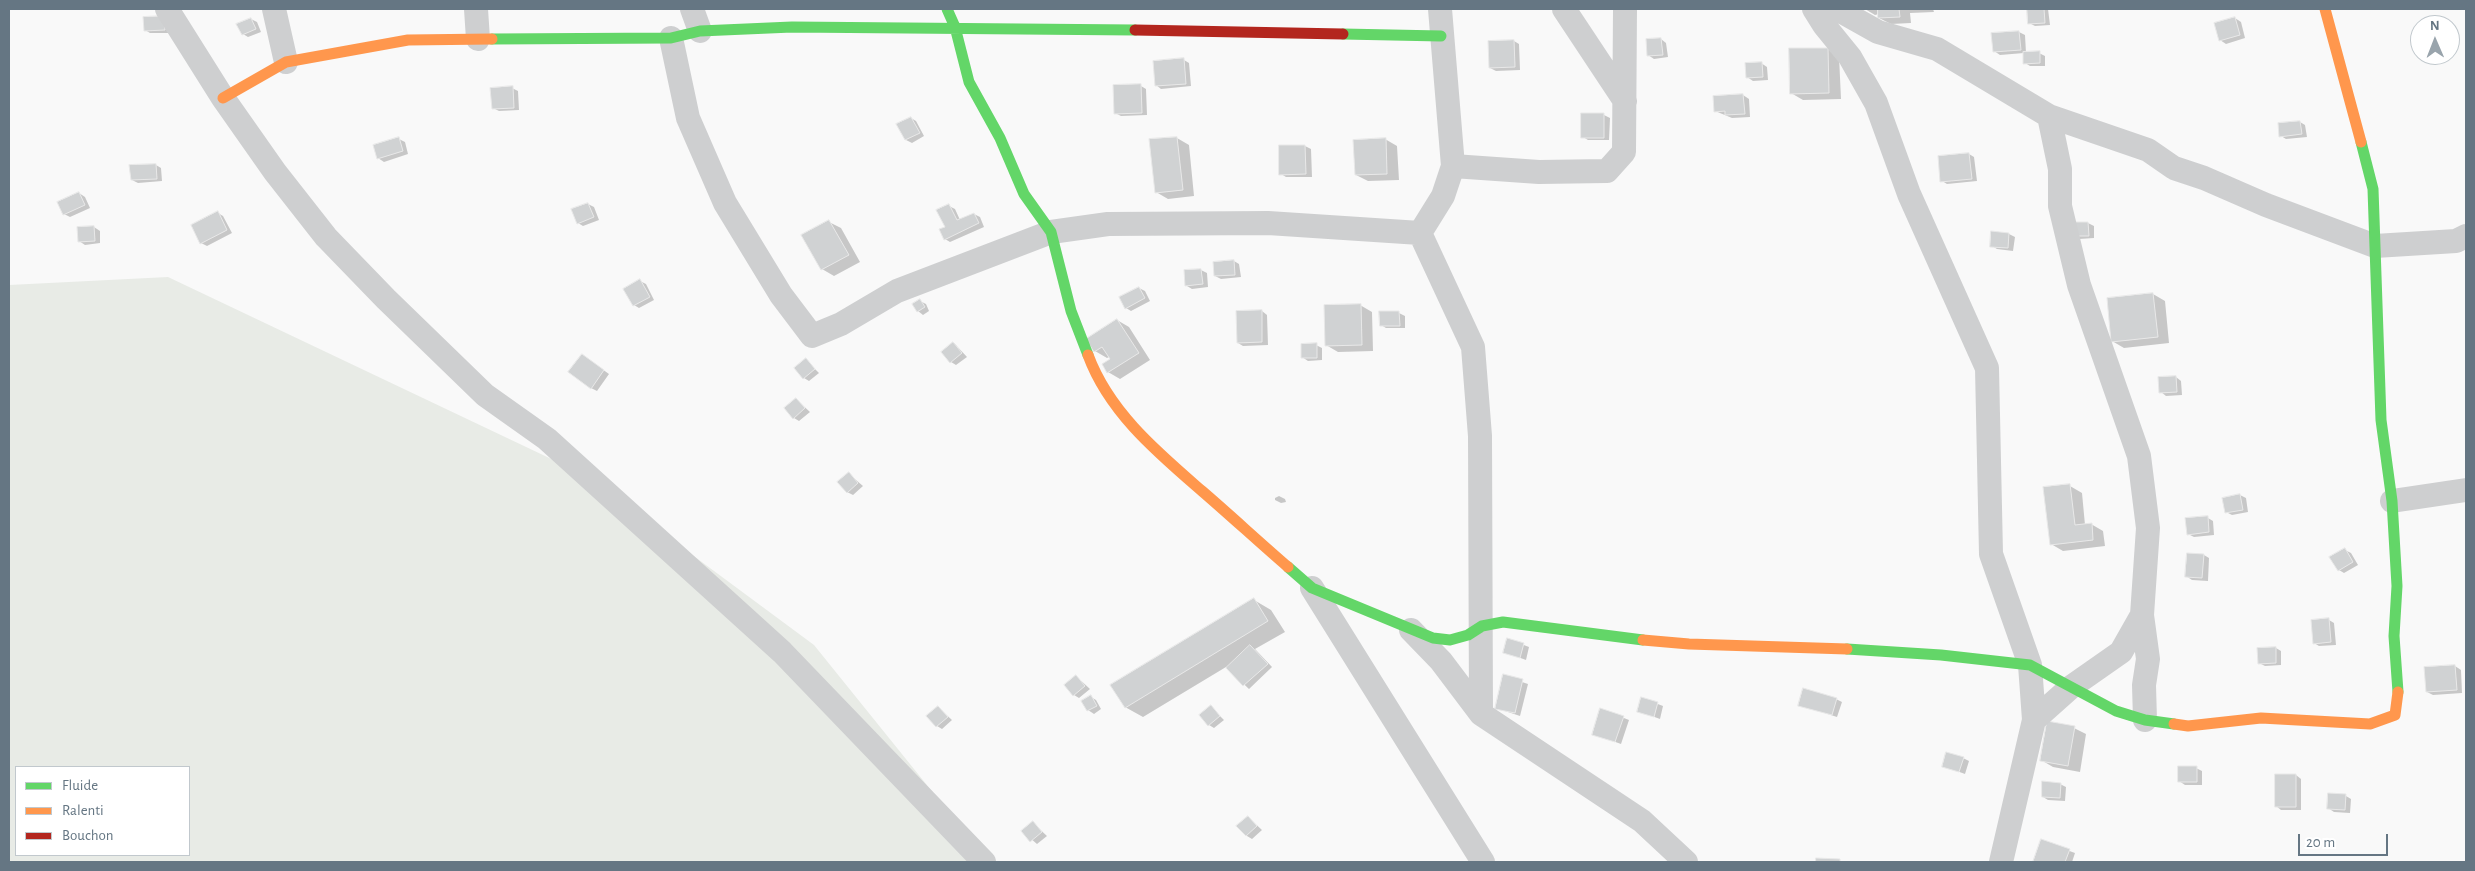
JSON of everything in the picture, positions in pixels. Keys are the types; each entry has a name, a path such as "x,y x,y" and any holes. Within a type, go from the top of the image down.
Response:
{"street":[{"path":"167,9 223,98 275,172 326,237 386,299 485,395 547,439 782,652 984,862"},
{"path":"274,9 286,62"},
{"path":"476,9 478,39"},
{"path":"692,9 700,31"},
{"path":"947,9 956,26 969,82 1000,138 1024,194 1051,232 1071,311 1097,378 1118,408 1154,449 1312,588 1483,862"},
{"path":"1420,233 1442,196 1453,166 1440,9"},
{"path":"1564,9 1625,101"},
{"path":"1453,166 1539,172 1607,171 1624,152 1625,9"},
{"path":"1814,9 1824,25 1850,56 1876,103 1909,194 1987,368 1991,554 2030,665 2034,720 2001,862"},
{"path":"1837,9 1878,32 1937,49 2049,116 2148,150 2174,168 2204,178 2266,206 2375,246 2456,241 2466,236"},
{"path":"1312,588 1411,630 1433,638 1450,640 1468,635 1482,626 1503,622 1609,637 1689,644 1891,651 2030,665 2116,711 2145,720 2188,726 2261,718 2370,724 2395,715 2398,688 2394,636 2397,586 2392,501 2381,420 2373,189 2325,9"},
{"path":"223,98 286,62 408,40 671,38 700,31 792,27 937,28 956,26 1441,36"},
{"path":"671,38 688,118 725,203 781,295 812,336 841,324 897,291 1051,232 1108,224 1268,223 1420,233"},
{"path":"2049,116 2060,169 2060,206 2079,285 2139,456 2148,528 2142,615 2148,659 2144,685 2145,720"},
{"path":"1420,233 1473,347 1480,436 1478,539 1482,626 1481,714"},
{"path":"2392,501 2466,490"},
{"path":"2034,720 2071,687 2121,652 2142,615"},
{"path":"1411,630 1441,661 1481,714 1642,821 1686,862"}],"shaded area":[{"path":"168,277 583,474 814,645 989,862 9,862 9,285"}],"building":[{"path":"1878,9 1899,9 1900,17 1878,18"},
{"path":"2027,9 2044,9 2045,23 2028,24"},
{"path":"164,16 165,30 144,31 143,17"},
{"path":"2235,17 2240,35 2219,41 2214,23"},
{"path":"251,18 256,29 242,35 236,24"},
{"path":"2019,31 2021,50 1993,52 1991,33"},
{"path":"1661,38 1663,55 1647,56 1646,39"},
{"path":"1514,40 1515,67 1489,68 1488,41"},
{"path":"1789,48 1828,48 1829,93 1790,94"},
{"path":"2040,51 2040,63 2023,64 2023,52"},
{"path":"1184,58 1186,84 1155,86 1153,61"},
{"path":"1762,62 1763,77 1746,78 1745,63"},
{"path":"1141,84 1142,113 1114,114 1113,85"},
{"path":"513,86 514,108 492,109 490,88"},
{"path":"1743,94 1745,114 1725,115 1725,111 1714,112 1713,96"},
{"path":"1581,113 1604,113 1604,138 1581,138"},
{"path":"911,117 920,133 905,140 896,124"},
{"path":"2300,121 2302,134 2279,137 2278,123"},
{"path":"399,137 403,151 377,159 373,145"},
{"path":"1177,137 1183,190 1155,193 1149,139"},
{"path":"1386,138 1387,174 1355,175 1353,140"},
{"path":"1279,145 1305,145 1306,174 1279,175"},
{"path":"1969,153 1972,179 1940,182 1938,156"},
{"path":"156,164 157,179 131,180 129,165"},
{"path":"79,192 85,205 63,215 57,202"},
{"path":"588,203 594,217 577,224 571,209"},
{"path":"949,204 957,220 974,213 979,223 944,240 939,229 945,227 936,210"},
{"path":"218,211 227,230 200,244 191,225"},
{"path":"829,220 849,255 821,270 801,235"},
{"path":"2071,222 2088,222 2089,236 2072,236"},
{"path":"94,226 95,241 78,242 77,227"},
{"path":"1991,231 2009,233 2008,248 1990,247"},
{"path":"1234,260 1235,275 1214,276 1213,262"},
{"path":"1201,269 1203,284 1185,286 1184,270"},
{"path":"640,279 650,297 633,306 623,289"},
{"path":"1139,287 1145,298 1125,309 1119,297"},
{"path":"2153,293 2158,337 2111,342 2107,298"},
{"path":"920,299 925,307 917,312 912,304"},
{"path":"1361,304 1362,345 1325,346 1324,305"},
{"path":"1262,310 1262,342 1237,343 1236,311"},
{"path":"1379,311 1399,311 1400,326 1380,326"},
{"path":"1117,319 1139,353 1107,373 1102,364 1110,359 1102,347 1094,352 1086,339"},
{"path":"953,342 962,353 950,363 941,352"},
{"path":"1317,343 1317,358 1301,358 1301,344"},
{"path":"582,354 604,370 591,389 568,372"},
{"path":"806,358 815,369 803,379 794,368"},
{"path":"2176,376 2177,392 2159,393 2158,377"},
{"path":"796,398 805,408 793,419 784,408"},
{"path":"849,472 858,483 847,493 837,482"},
{"path":"2070,484 2075,525 2092,523 2093,540 2050,545 2043,487"},
{"path":"2240,494 2243,510 2225,513 2222,498"},
{"path":"2208,516 2209,532 2187,535 2185,518"},
{"path":"2345,548 2353,562 2338,571 2329,557"},
{"path":"2187,553 2204,554 2202,578 2185,577"},
{"path":"1254,598 1268,621 1125,708 1110,685"},
{"path":"2329,618 2331,642 2313,644 2311,620"},
{"path":"1507,638 1524,643 1520,658 1503,653"},
{"path":"1250,645 1268,664 1243,686 1226,668"},
{"path":"2276,647 2276,663 2258,664 2257,648"},
{"path":"2455,665 2457,690 2426,692 2424,667"},
{"path":"1503,674 1523,679 1515,713 1495,709"},
{"path":"1076,675 1085,686 1073,696 1064,685"},
{"path":"1803,688 1837,698 1832,715 1798,706"},
{"path":"1091,695 1097,706 1087,711 1081,701"},
{"path":"1641,697 1658,702 1654,717 1637,712"},
{"path":"1211,705 1220,716 1208,726 1199,715"},
{"path":"938,706 948,717 936,727 926,716"},
{"path":"1600,708 1624,716 1615,742 1592,735"},
{"path":"2047,721 2075,726 2068,766 2040,761"},
{"path":"1946,752 1964,757 1959,772 1942,767"},
{"path":"2178,766 2197,766 2197,782 2178,782"},
{"path":"2275,774 2296,774 2296,807 2275,807"},
{"path":"2042,781 2061,783 2060,798 2042,797"},
{"path":"2328,793 2346,794 2345,810 2327,809"},
{"path":"1248,816 1257,826 1246,836 1236,826"},
{"path":"1033,821 1042,832 1030,842 1021,831"},
{"path":"2041,839 2070,849 2065,862 2033,862"},
{"path":"1816,858 1840,859 1840,862 1816,862"}],"traffic: fast":[{"path":"947,9 955,27 969,82 1000,138 1024,194 1051,232 1071,311 1088,355"},
{"path":"492,39 671,38 700,31 792,27 1135,30"},
{"path":"1343,34 1441,36"},
{"path":"2361,142 2373,189 2381,420 2392,501 2397,586 2394,636 2398,692"},
{"path":"1288,567 1312,588 1433,638 1450,640 1468,635 1482,626 1503,622 1643,640"},
{"path":"1847,649 1941,655 2030,665 2116,711 2145,720 2174,724"}],"traffic: slow":[{"path":"2325,9 2361,142"},
{"path":"223,98 286,62 408,40 492,39"},
{"path":"1088,355 1108,395 1136,430 1168,461 1288,567"},
{"path":"1643,640 1689,644 1847,649"},
{"path":"2174,724 2188,726 2261,718 2370,724 2395,715 2398,692"}],"traffic: jam":[{"path":"1135,30 1343,34"}]}
